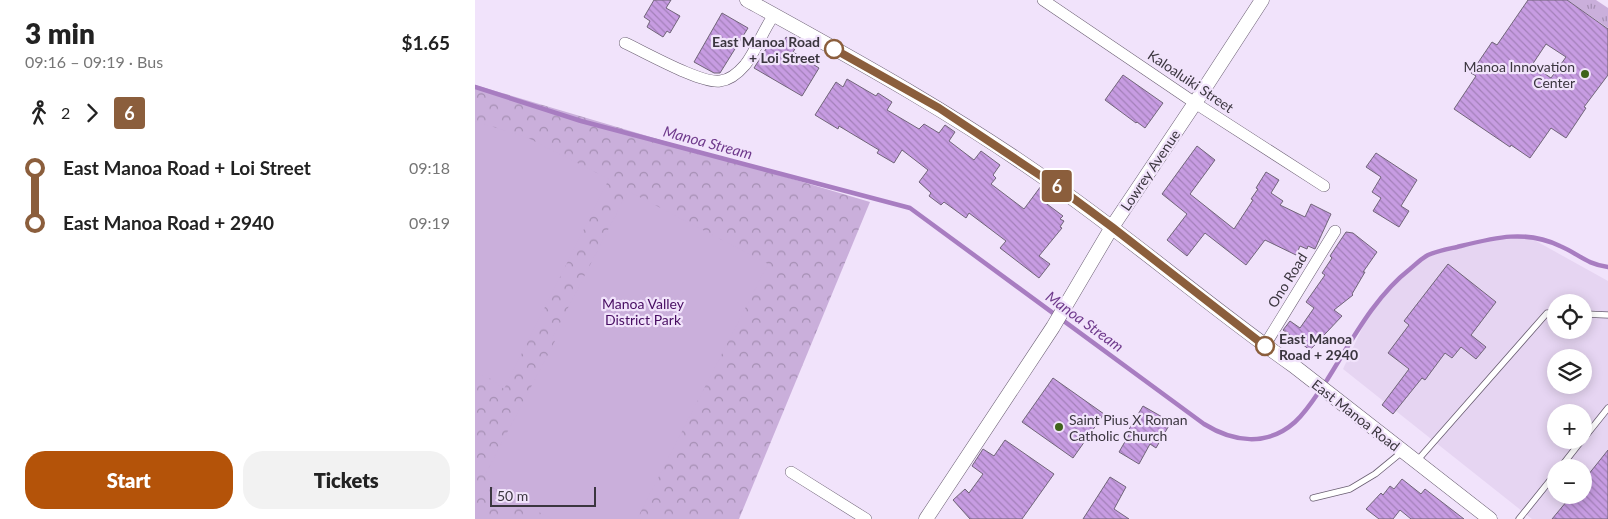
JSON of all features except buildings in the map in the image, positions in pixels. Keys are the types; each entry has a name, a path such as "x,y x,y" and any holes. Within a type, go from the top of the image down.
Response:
{"street":[{"name":"East Manoa Road","path":"747,0 939,108 1062,190 1265,346 1294,366 1490,519"},
{"name":"Kaloaluiki Street","path":"1043,0 1195,103 1324,186"},
{"name":"Lowrey Avenue","path":"926,519 1053,326 1112,227 1262,0"},
{"path":"625,43 704,80 720,81 736,74 747,63 774,15"},
{"name":"Ono Road","path":"1265,346 1335,231"},
{"path":"791,472 866,519"}],"lane":[{"path":"1416,462 1547,313"},
{"path":"1592,314 1608,315"},
{"path":"1592,428 1608,408"},
{"path":"1567,459 1575,449"},
{"path":"1313,498 1350,488 1375,474 1403,451"},
{"path":"1519,519 1547,484"}],"shaded area":[{"path":"1527,236 1608,281 1608,519 1532,519 1343,369 1366,320 1395,281 1428,255 1493,238"}],"green space":[{"path":"1567,0 1596,0 1608,8 1608,28"},
{"name":"Manoa Valley District Park","path":"475,85 870,202 739,519 475,519"},
{"path":"475,121 528,138 609,179 504,389 491,379 475,373"},
{"path":"628,191 768,264 637,519 552,519 490,486 486,473 555,341 552,339"}],"waterway":[{"name":"Manoa Stream","path":"475,87 581,121 910,208 1204,424 1238,438 1262,438 1273,435 1295,422 1327,380 1374,306 1397,280 1428,255 1496,238 1522,236 1547,241 1567,249 1588,261 1608,267"}],"bus line":[{"name":"6","path":"834,49 939,108 1062,190 1265,346"}],"place":[{"name":"East Manoa Road + Loi Street","path":"834,49"},
{"name":"Manoa Innovation Center","path":"1585,74"},
{"name":"East Manoa Road + 2940","path":"1265,346"},
{"name":"Saint Pius X Roman Catholic Church","path":"1059,427"}]}
